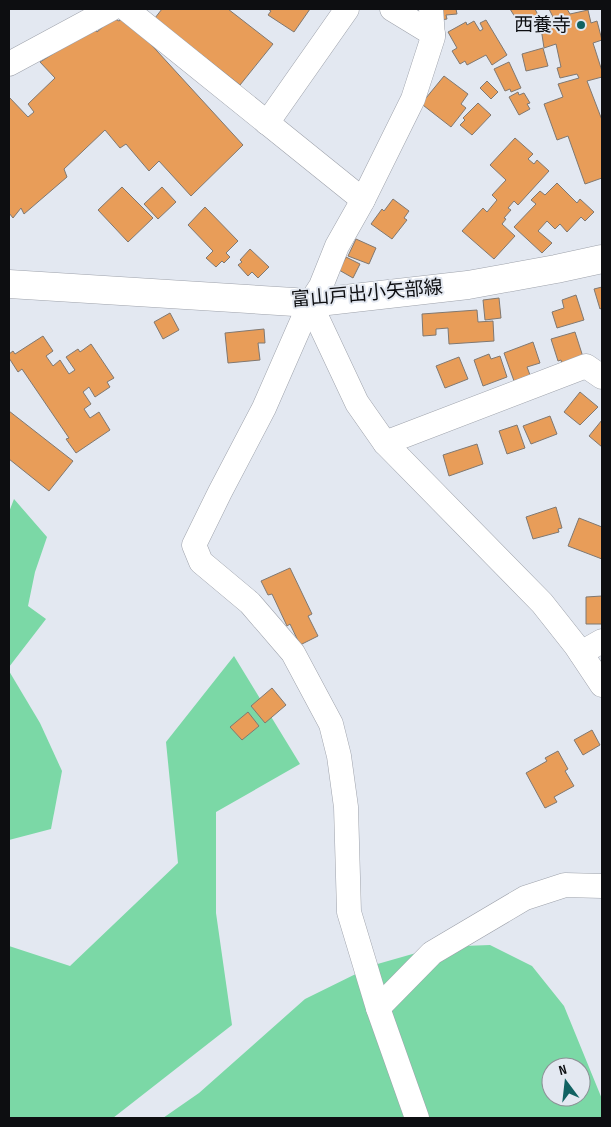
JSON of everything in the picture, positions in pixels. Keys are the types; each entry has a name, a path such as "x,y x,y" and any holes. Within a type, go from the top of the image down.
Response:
{"main road":[{"name":"富山戸出小矢部線","path":"9,284 310,302 468,285 556,269 602,258"}],"street":[{"path":"9,64 111,9"},
{"path":"126,9 363,200"},
{"path":"267,123 347,9"},
{"path":"392,9 433,34"},
{"path":"417,1118 378,1008 349,912 346,807 339,756 331,724 293,654 250,603 201,562 194,545 264,408 310,302 321,286 337,246 363,200 413,99 433,34 431,9"},
{"path":"310,302 357,402 386,443 542,603 581,653 602,685"},
{"path":"386,443 586,366 602,377"},
{"path":"581,653 602,641"},
{"path":"378,1008 432,953 525,898 565,885 602,886"}],"green space":[{"path":"14,499 47,537 35,572 28,606 46,619 9,667 9,512"},
{"path":"234,656 300,764 216,812 216,913 232,1025 113,1118 9,1118 9,946 70,966 178,863 166,742"},
{"path":"9,671 40,723 62,771 51,829 9,840"},
{"path":"490,945 532,966 564,1006 585,1057 541,1057 541,1107 591,1107 591,1072 602,1099 602,1118 163,1118 199,1093 305,999 374,965 437,947"}],"building":[{"path":"162,9 228,9 273,44 240,85 155,18"},
{"path":"268,9 310,9 294,32 268,15 271,11"},
{"path":"439,9 456,9 457,14 446,15 447,19 441,20"},
{"path":"510,9 535,9 538,15 523,22 521,15 515,17"},
{"path":"549,9 567,9 570,14 588,10 591,23 597,21 602,40 593,43 602,71 602,77 587,81 602,120 602,178 585,184 568,136 557,140 544,104 563,97 558,84 579,78 577,74 560,78 557,68 561,67 556,44 544,48 541,28 557,25"},
{"path":"125,16 243,145 191,196 159,161 149,171 126,144 120,148 105,130 64,169 67,177 24,214 21,208 13,218 9,213 9,97 28,117 34,112 28,104 55,78 40,62 94,28 97,32 113,18 119,21"},
{"path":"486,20 507,55 492,65 486,55 467,65 465,61 460,64 452,51 457,48 448,32 466,22 467,25 474,21 480,31 483,29 480,23"},
{"path":"543,48 548,66 526,71 522,54"},
{"path":"509,62 521,88 511,92 510,89 505,91 494,69"},
{"path":"444,76 468,94 461,104 466,108 451,127 419,102 423,96 426,98"},
{"path":"487,81 498,92 491,99 480,88"},
{"path":"518,92 519,95 524,93 530,103 527,104 530,109 519,115 509,97"},
{"path":"478,103 491,115 472,135 460,125 465,120 463,118"},
{"path":"515,138 533,154 528,159 534,164 537,160 549,171 518,205 514,201 508,208 511,210 504,218 506,219 502,224 515,236 494,259 462,231 483,208 487,212 497,200 492,195 506,180 490,165"},
{"path":"557,183 577,203 580,199 594,212 585,221 581,217 567,232 560,224 555,229 547,221 538,231 552,243 542,253 514,227 536,204 531,200 540,191 545,195"},
{"path":"122,187 153,218 128,242 98,210"},
{"path":"162,187 176,202 158,219 144,204"},
{"path":"393,199 409,211 404,218 407,220 392,239 371,224 382,209 384,211"},
{"path":"205,207 238,241 226,253 230,257 216,267 206,258 213,251 188,225"},
{"path":"356,239 376,248 369,264 348,256"},
{"path":"250,249 269,267 258,278 252,272 248,276 238,265"},
{"path":"346,257 360,264 353,278 339,270"},
{"path":"602,287 602,308 600,309 594,289"},
{"path":"576,295 584,320 557,328 552,312 564,308 562,300"},
{"path":"499,298 501,318 485,320 483,300"},
{"path":"477,310 478,322 493,321 494,341 449,344 448,328 436,329 436,335 423,336 422,314"},
{"path":"170,313 179,330 163,339 154,322"},
{"path":"264,329 265,343 258,343 260,360 228,363 225,333"},
{"path":"575,332 583,357 562,364 561,360 558,361 551,339"},
{"path":"43,336 53,351 46,356 53,366 60,360 69,374 75,370 66,357 78,349 80,352 91,344 114,378 107,382 110,387 95,397 89,387 83,392 91,404 84,409 90,418 99,412 110,430 76,453 66,439 69,438 22,369 18,372 9,358 9,354 13,351 15,354"},
{"path":"533,342 540,363 527,367 530,375 514,381 504,353"},
{"path":"489,354 491,359 500,356 507,377 483,386 474,360"},
{"path":"459,357 468,379 445,388 436,366"},
{"path":"580,392 598,407 580,425 564,412"},
{"path":"9,411 73,461 49,491 9,459"},
{"path":"550,416 557,434 531,444 523,426"},
{"path":"602,420 602,447 589,436"},
{"path":"517,425 525,448 507,454 499,431"},
{"path":"477,444 483,464 449,476 443,455"},
{"path":"556,507 562,528 558,529 559,532 533,539 526,517"},
{"path":"579,518 602,527 602,559 568,546"},
{"path":"290,568 312,614 308,616 318,636 300,645 290,624 287,626 272,594 268,595 261,581"},
{"path":"602,596 602,624 586,624 586,597"},
{"path":"272,688 286,705 265,723 251,706"},
{"path":"248,712 259,726 242,740 230,727"},
{"path":"592,730 600,745 583,755 574,740"},
{"path":"558,751 568,769 565,771 574,786 554,797 557,802 545,808 526,773 547,761 545,758"}],"place":[{"name":"西養寺","path":"581,25"}]}
